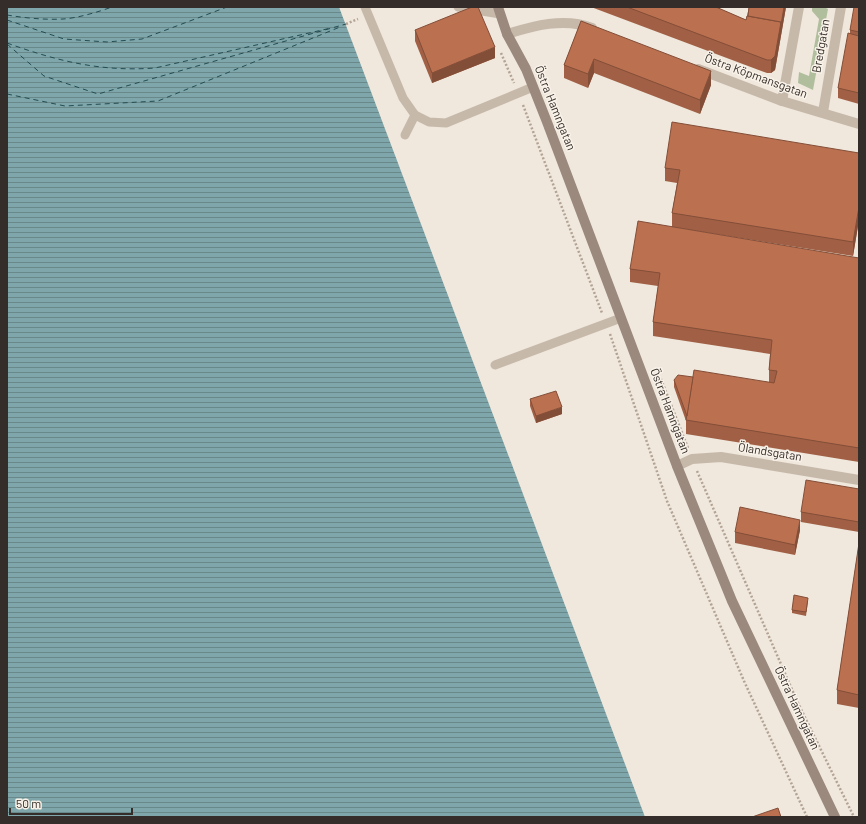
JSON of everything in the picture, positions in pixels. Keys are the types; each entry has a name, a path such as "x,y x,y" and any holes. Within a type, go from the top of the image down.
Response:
{"street":[{"path":"782,101 800,7"},
{"name":"Bredgatan","path":"823,112 842,7"},
{"name":"Östra Hamngatan","path":"499,11 507,34 526,69 547,122 677,466 732,601 835,817"},
{"path":"507,34 533,26 550,23 588,26 603,32"},
{"name":"Östra Köpmansgatan","path":"692,66 782,101 859,124"},
{"name":"Ölandsgatan","path":"677,466 692,459 721,458 859,480"}],"lane":[{"path":"365,7 403,98 415,115 429,122 446,123 533,87"},
{"path":"458,7 499,11"},
{"path":"405,135 415,115"},
{"path":"496,365 621,318"}],"path":[{"path":"518,93 606,323 667,501 744,681 806,817"},
{"path":"643,377 661,379 692,459 797,701 854,817"}],"green space":[{"path":"812,7 824,7 828,9 813,90 798,83 799,72 809,76 819,19 812,11"}],"water":[{"path":"7,7 339,7 645,817 7,817"}],"building":[{"path":"472,7 478,7 495,47 432,73 415,30"},
{"path":"627,7 716,7 746,20 747,16 781,22 775,56 771,60 767,60"},
{"path":"749,7 784,7 781,25 781,22 748,16"},
{"path":"854,7 859,7 859,32 850,30"},
{"path":"581,21 711,71 700,100 594,59 588,74 564,65"},
{"path":"848,33 859,36 859,93 838,88"},
{"path":"672,122 859,153 859,207 853,242 672,213 680,170 665,168"},
{"path":"638,221 859,258 859,448 686,420 694,370 774,383 777,371 769,370 772,340 653,322 660,273 630,269"},
{"path":"678,375 693,377 687,416 674,380"},
{"path":"556,391 562,407 536,416 530,399"},
{"path":"806,480 859,489 859,522 801,512"},
{"path":"740,507 800,520 795,545 735,532"},
{"path":"859,543 859,695 837,690"},
{"path":"794,595 808,598 806,612 792,610"},
{"path":"778,808 781,817 752,817"}],"ferry route":[{"path":"7,15 63,19 112,7"},
{"path":"7,20 64,39 107,42 142,39 227,7"},
{"path":"7,44 44,76 98,94 346,24"},
{"path":"7,94 65,106 158,101 340,27"},
{"path":"7,43 44,55 80,64 98,67 135,69 155,68 331,28"}]}
